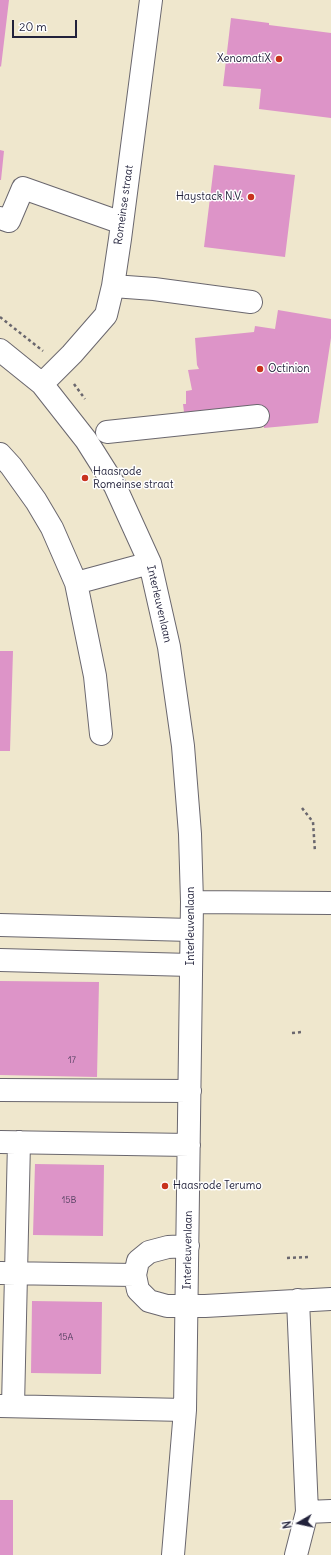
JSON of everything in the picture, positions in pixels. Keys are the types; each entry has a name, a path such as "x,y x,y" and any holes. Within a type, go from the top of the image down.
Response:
{"street":[{"name":"Romeinse straat","path":"42,384 72,354 106,315 113,286 122,223 151,0"},
{"path":"0,218 10,221 22,188 122,223"},
{"path":"113,286 251,302"},
{"name":"Interleuvenlaan","path":"0,350 42,384 86,440 115,486 150,563 169,647 183,746 190,834 192,902 185,1410 173,1555"},
{"path":"107,432 258,416"},
{"path":"0,454 27,489 52,528 76,583 95,676 101,734"},
{"path":"76,583 150,563"},
{"path":"192,902 331,903"},
{"path":"0,925 191,930"},
{"path":"0,960 191,965"},
{"path":"0,1090 190,1091"},
{"path":"185,1410 7,1406 9,1142 189,1145"},
{"path":"188,1246 168,1247 149,1252 138,1261 135,1275 138,1290 149,1301 167,1306 187,1306 331,1299"},
{"path":"8,1273 135,1275"},
{"path":"296,1555 307,1512 298,1300"},
{"path":"307,1512 331,1511"}],"path":[{"path":"302,808 312,822 315,852"},
{"path":"292,1033 302,1032"},
{"path":"287,1258 308,1257"}],"building":[{"path":"0,0 9,0 1,67 0,66"},
{"name":"XenomatiX","path":"231,18 269,23 269,25 331,33 331,118 259,109 261,89 223,86"},
{"path":"0,150 4,151 1,180 0,180"},
{"name":"Haystack N.V.","path":"214,165 295,175 285,257 204,247"},
{"name":"Octinion","path":"278,310 331,319 331,338 318,423 264,428 262,411 185,420 183,404 186,404 186,391 192,390 188,370 199,369 197,365 195,338 254,332 255,326 275,329"},
{"path":"0,651 13,651 10,751 0,751"},
{"path":"0,981 99,982 97,1077 0,1075"},
{"path":"35,1164 104,1165 103,1236 33,1235"},
{"path":"32,1301 102,1302 101,1374 31,1373"},
{"path":"0,1500 13,1500 13,1555 0,1555"}],"place":[{"name":"XenomatiX","path":"279,59"},
{"name":"Haystack N.V.","path":"251,197"},
{"name":"Octinion","path":"260,369"},
{"name":"Haasrode Romeinse straat","path":"85,478"},
{"name":"Haasrode Terumo","path":"165,1186"}]}
